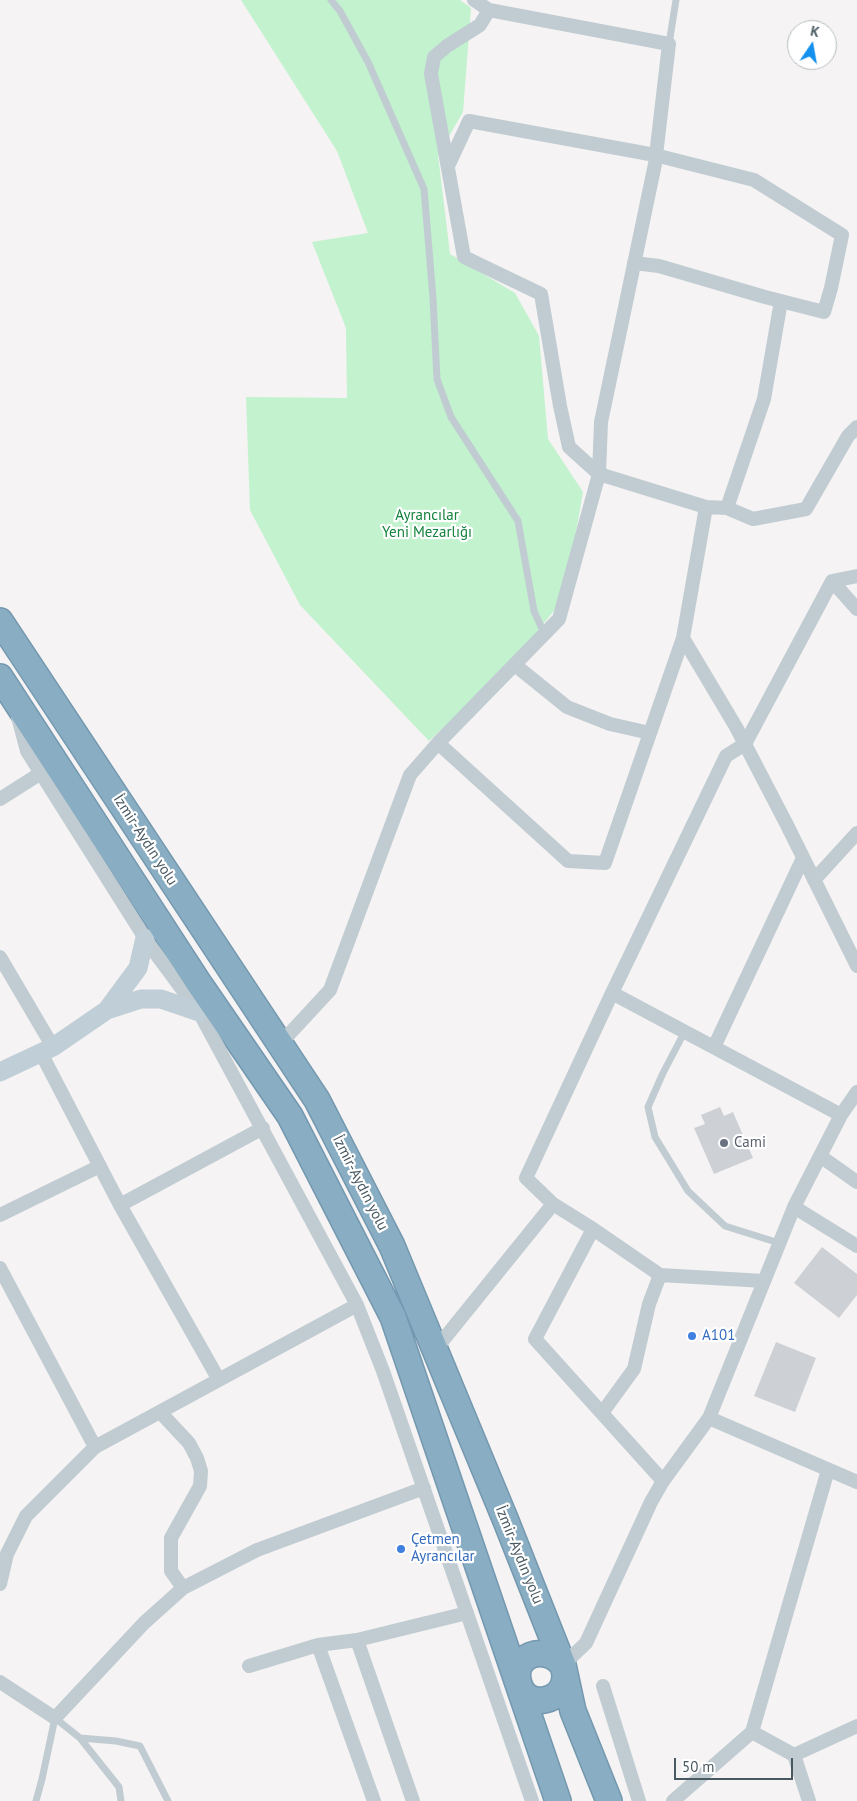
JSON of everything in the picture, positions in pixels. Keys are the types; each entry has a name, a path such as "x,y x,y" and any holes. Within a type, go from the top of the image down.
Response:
{"highway":[{"name":"İzmir-Aydın yolu","path":"0,621 317,1100 392,1246 436,1350 564,1670 573,1710 609,1801"},
{"path":"0,677 200,985 290,1116 393,1317 558,1801"},
{"path":"200,985 199,1012 231,1031"},
{"path":"536,1654 551,1655 558,1659 564,1670 563,1688 552,1699 544,1701 528,1697 519,1684 519,1669 523,1662 536,1654"}],"street":[{"path":"280,1044 330,990 410,775 438,742 558,619 599,474 601,422 655,156 670,44 489,10 474,0"},
{"path":"489,10 480,25 447,46 434,57 430,74 464,257 541,294 569,447 599,474 706,507 727,508 753,519 806,509 848,436 857,427"},
{"path":"448,166 469,121 655,156 754,180 842,235 824,312 659,266 634,264"},
{"path":"727,508 764,399 781,301"},
{"path":"438,742 568,861 605,863 683,638 706,507"},
{"path":"832,581 857,576"},
{"path":"832,581 857,610"},
{"path":"764,1281 660,1274 593,1228 553,1204 526,1178 612,992 726,756 745,744 832,581"},
{"path":"683,638 745,744 857,966"},
{"path":"515,665 567,707 610,724 650,733"},
{"path":"14,698 27,751 145,938 199,1012 357,1305 383,1371 532,1801"},
{"path":"0,799 41,773"},
{"path":"814,880 857,832"},
{"path":"714,1047 803,858"},
{"path":"107,1010 138,968 145,938"},
{"path":"0,957 47,1050 120,1205 219,1380"},
{"path":"612,992 841,1115"},
{"path":"0,1072 47,1050 107,1010 141,999 161,999 199,1012"},
{"path":"564,1670 586,1643 650,1502 709,1418 794,1207 841,1115 857,1092"},
{"path":"120,1205 263,1128"},
{"path":"820,1156 857,1182"},
{"path":"0,1215 100,1166"},
{"path":"436,1350 553,1204"},
{"path":"794,1207 857,1246"},
{"path":"593,1228 535,1339 663,1481"},
{"path":"0,1268 95,1447"},
{"path":"602,1414 634,1369 649,1304 660,1274"},
{"path":"0,1584 7,1554 26,1516 95,1447 357,1305"},
{"path":"160,1412 189,1443 201,1471 200,1486 171,1538 171,1571 183,1588"},
{"path":"709,1418 857,1482"},
{"path":"673,1801 752,1732 828,1470"},
{"path":"0,1682 55,1718 144,1623 183,1588 257,1550 424,1488"},
{"path":"249,1666 318,1645 357,1640 467,1613"},
{"path":"357,1640 413,1801"},
{"path":"318,1645 374,1801"},
{"path":"603,1686 638,1801"},
{"path":"794,1755 857,1726"},
{"path":"752,1732 794,1755 809,1801"}],"lane":[{"path":"331,0 340,11 368,62 424,189 433,298 437,379 451,417 518,521 534,611 544,633"},
{"path":"670,44 676,0"},
{"path":"685,1031 648,1107 654,1137 688,1191 725,1226 779,1243"},
{"path":"36,1801 55,1718 80,1738 119,1787 121,1801"},
{"path":"80,1738 116,1741 140,1746 168,1801"}],"green space":[{"name":"Ayrancılar Yeni Mezarlığı","path":"241,0 460,0 471,8 463,112 438,155 450,254 515,293 539,336 548,439 583,492 567,584 557,607 515,659 429,741 300,605 250,510 246,397 347,398 346,328 312,242 368,233 337,151"}],"building":[{"name":"Cami","path":"720,1107 724,1116 733,1112 753,1158 714,1174 694,1128 705,1124 701,1115"},
{"path":"822,1247 857,1274 857,1295 839,1318 794,1283"},
{"path":"776,1342 816,1358 795,1412 754,1396"}],"place":[{"name":"Cami","path":"724,1143"},
{"name":"A101","path":"692,1336"},
{"name":"Çetmen Ayrancılar","path":"401,1549"}]}
